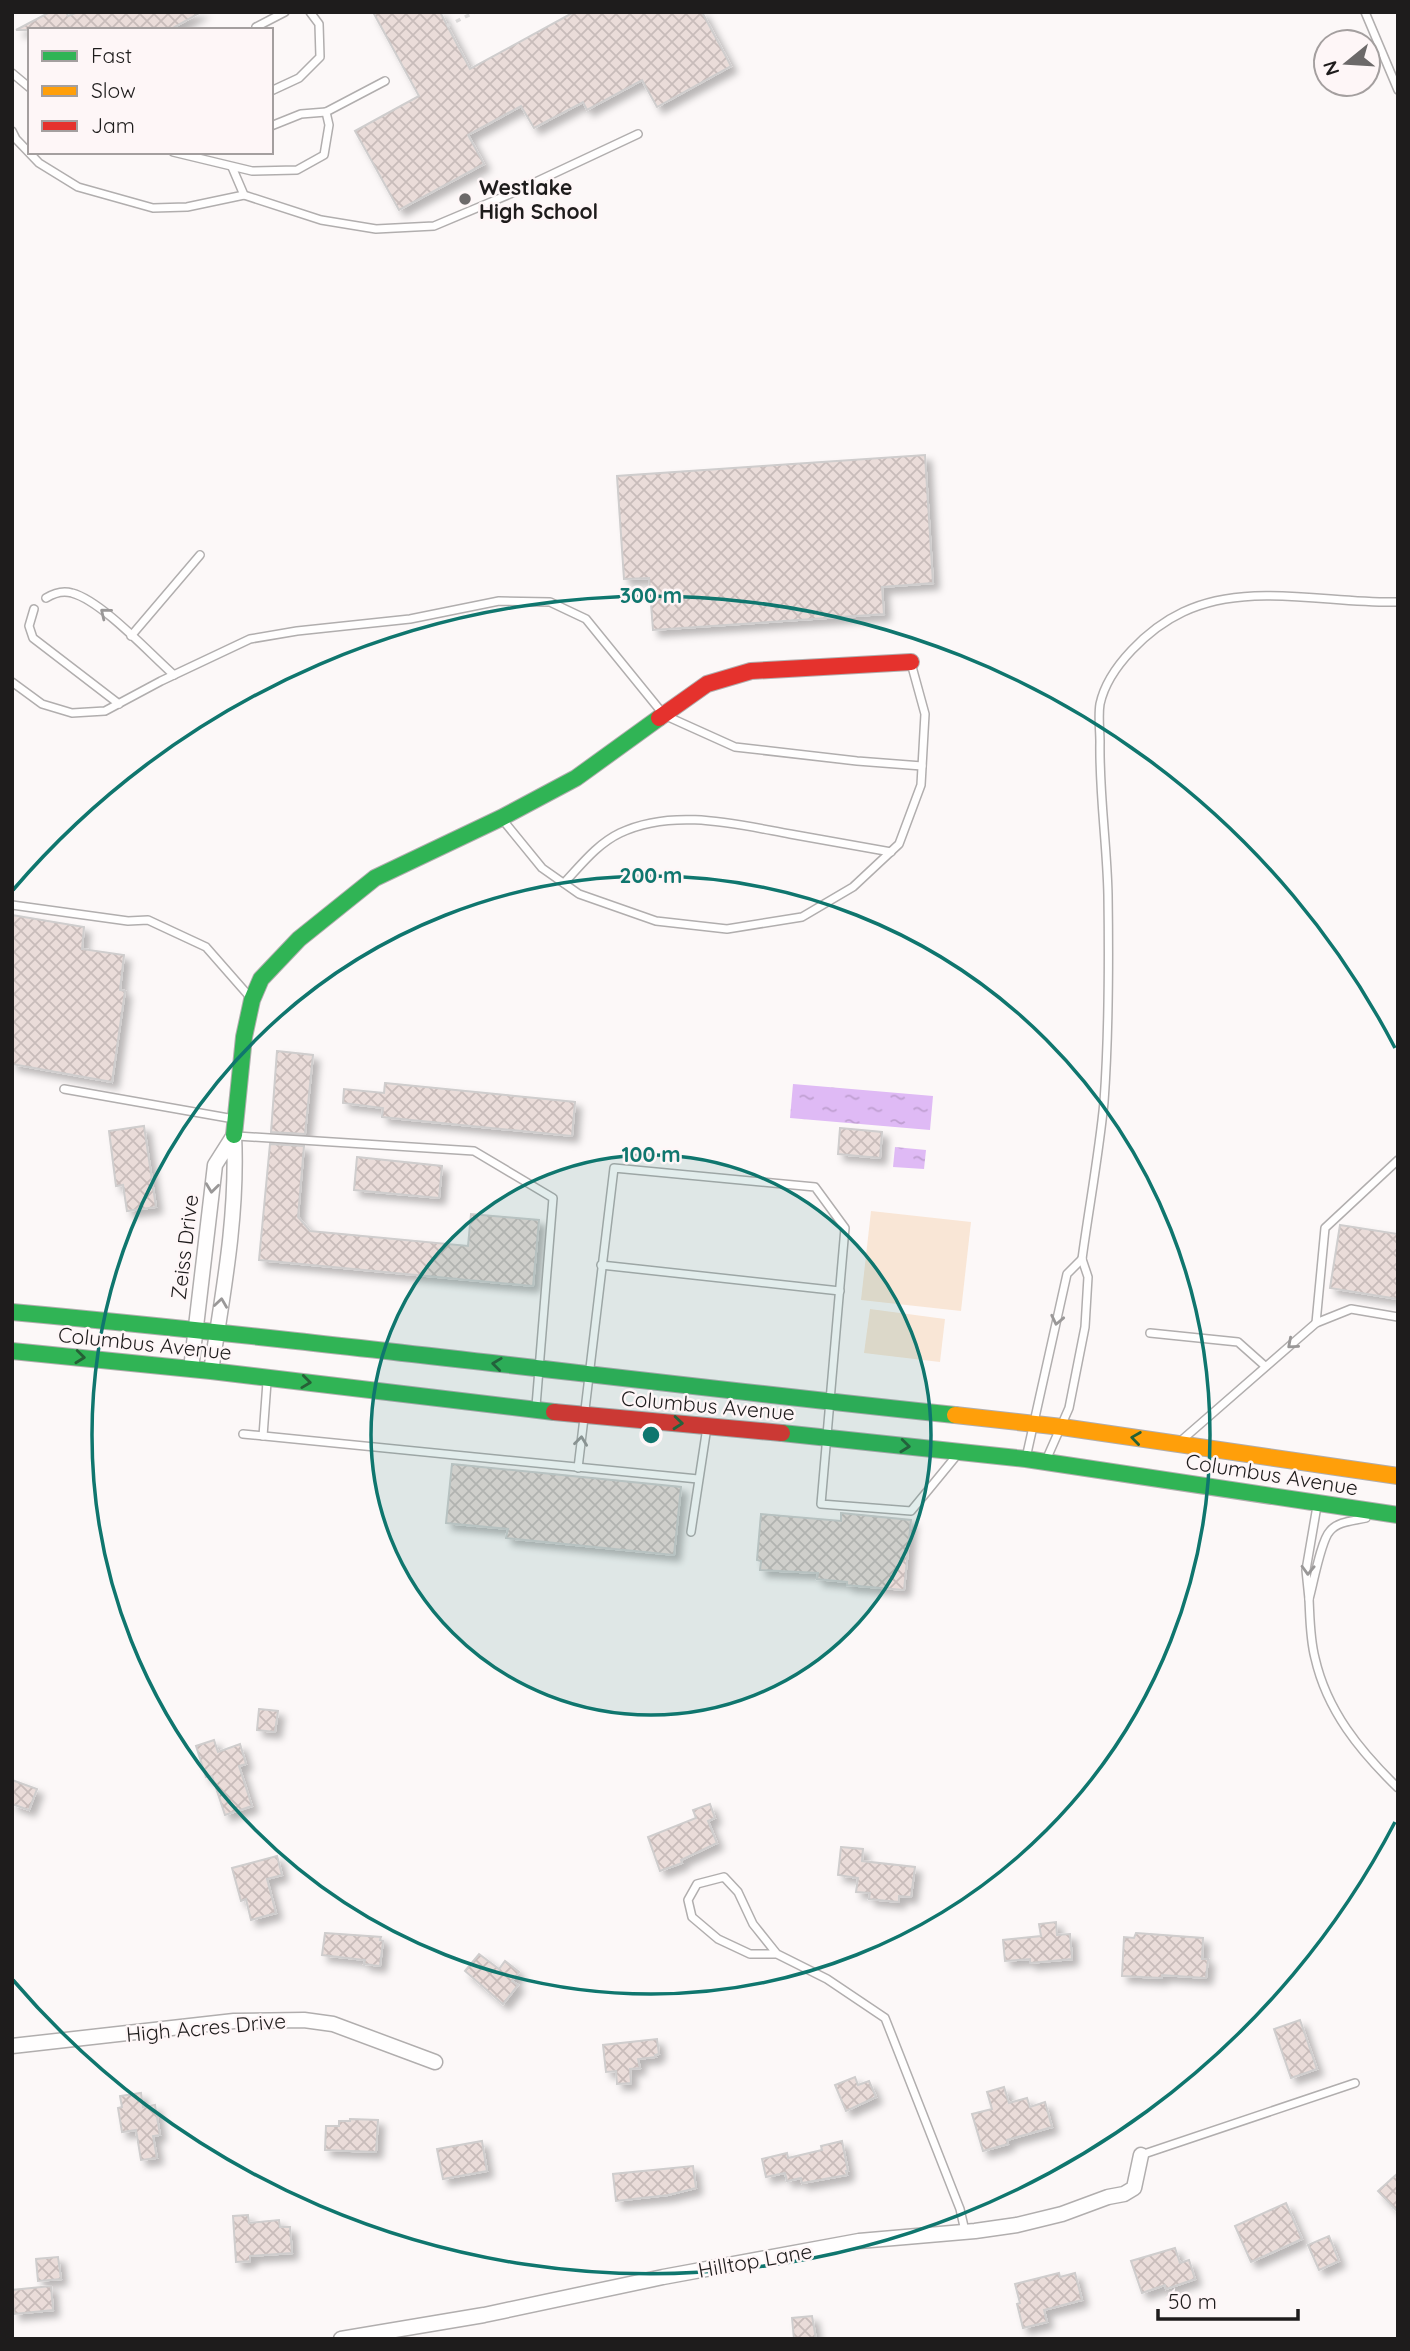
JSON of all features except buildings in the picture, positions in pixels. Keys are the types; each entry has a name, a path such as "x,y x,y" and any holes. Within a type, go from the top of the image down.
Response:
{"street":[{"name":"Zeiss Drive","path":"211,1371 229,1251 236,1176 234,1127 244,1037 252,1000 261,979 299,939 375,878 502,818 576,778 707,684 751,671 911,662"},
{"name":"Zeiss Drive","path":"191,1369 215,1165 234,1127"},
{"name":"Columbus Avenue","path":"12,1311 217,1331 1062,1427 1177,1444 1233,1470 1318,1502 1394,1514"},
{"name":"Columbus Avenue","path":"12,1351 211,1371 536,1410 1045,1461 1398,1476"},
{"name":"High Acres Drive","path":"12,2046 234,2021 304,2020 332,2024 435,2062"},
{"name":"Hilltop Lane","path":"341,2339 485,2315 663,2277 859,2241 1017,2225 1124,2194 1133,2188 1140,2155"}],"lane":[{"path":"256,27 285,12"},
{"path":"273,90 299,78 320,57 319,24 310,12"},
{"path":"1365,12 1398,90"},
{"path":"12,73 28,86"},
{"path":"273,125 301,114 326,112 385,81"},
{"path":"181,154 252,172 297,170 324,155 329,125 326,112"},
{"path":"12,131 28,152"},
{"path":"30,154 39,163 78,187 153,208 187,207 244,195 321,220 376,229 434,226 638,134"},
{"path":"194,157 202,154"},
{"path":"232,167 244,195"},
{"path":"131,636 200,555"},
{"path":"46,598 56,592 72,593 100,608 174,675"},
{"path":"1045,1461 1069,1408 1085,1327 1088,1277 1082,1259 1104,1102 1108,892 1099,775 1100,705 1111,677 1136,645 1155,629 1183,612 1210,602 1236,598 1297,597 1398,603"},
{"path":"12,682 42,704 72,713 105,711 250,639 297,631 410,620 499,601 550,602 586,619 664,716 735,747 922,766"},
{"path":"34,609 29,626 33,638 119,704"},
{"path":"502,818 542,868 579,894 656,921 727,929 802,916 853,887 899,844 921,785 925,714 911,662"},
{"path":"564,883 594,850 619,834 655,821 695,820 747,826 891,852"},
{"path":"12,905 128,921 148,920 206,947 252,1000"},
{"path":"64,1089 234,1127 474,1151 553,1198 536,1410"},
{"path":"1316,1323 1325,1228 1398,1160"},
{"path":"578,1468 614,1168 815,1187 845,1228 821,1504 912,1510 959,1451"},
{"path":"1026,1459 1066,1274 1082,1259"},
{"path":"601,1265 840,1291"},
{"path":"1177,1444 1316,1323 1351,1309 1398,1317"},
{"path":"1150,1333 1238,1342 1265,1366"},
{"path":"263,1436 267,1378"},
{"path":"691,1532 707,1426"},
{"path":"243,1434 698,1479"},
{"path":"1318,1502 1306,1570 1315,1659 1332,1705 1343,1724 1372,1763 1398,1788"},
{"path":"1309,1600 1330,1530 1342,1523 1394,1514"},
{"path":"777,1954 750,1954 709,1932 692,1917 688,1900 697,1884 724,1877 738,1892 753,1924 777,1954 827,1979 884,2018 960,2208 965,2232"},
{"path":"1140,2155 1355,2083"}],"path":[{"path":"447,26 475,12"}],"shaded area":[{"path":"871,1211 971,1222 961,1311 861,1300"},
{"path":"870,1309 945,1319 940,1362 864,1353"}],"water":[{"path":"793,1084 933,1096 930,1130 790,1118"},
{"path":"895,1147 926,1150 924,1169 893,1167"}],"traffic: fast":[{"path":"234,1135 244,1037 252,1000 261,979 299,939 375,878 501,818 576,778 659,718"},
{"path":"12,1312 955,1415"},
{"path":"12,1351 211,1371 554,1412"},
{"path":"782,1433 1026,1459 1398,1515"}],"traffic: slow":[{"path":"955,1415 1062,1427 1398,1476"}],"traffic: jam":[{"path":"659,718 707,684 751,671 911,662"},
{"path":"554,1412 782,1433"}],"place":[{"name":"Westlake High School","path":"465,199"}]}
